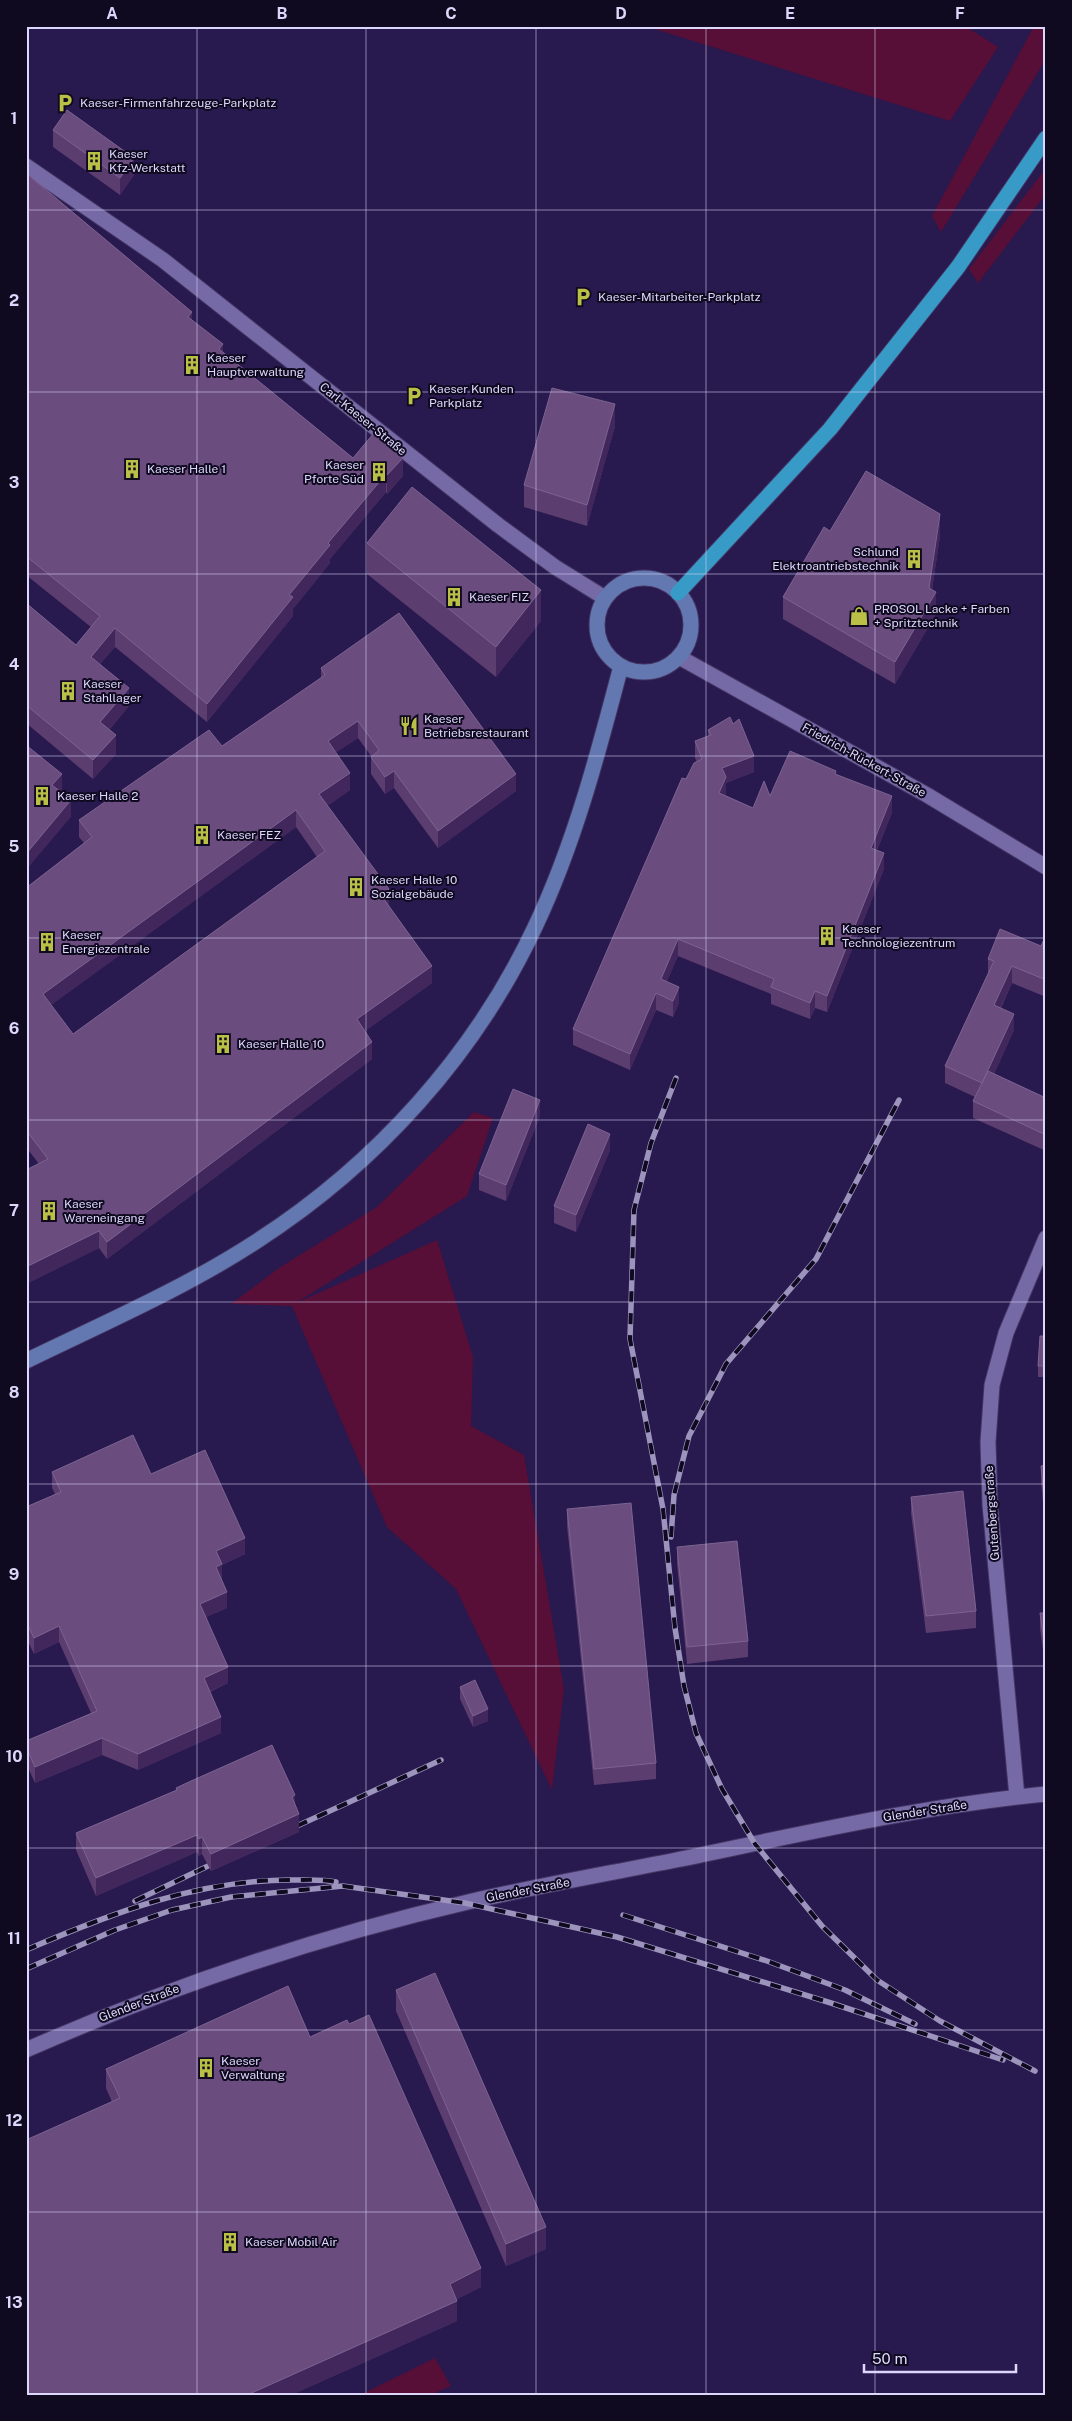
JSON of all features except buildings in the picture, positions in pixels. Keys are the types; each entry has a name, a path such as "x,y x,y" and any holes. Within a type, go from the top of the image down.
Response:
{"highway":[{"path":"678,593 830,429 958,267 1046,138"}],"main road":[{"path":"638,578 658,580 678,593 685,603 691,621 686,645 679,657 668,666 647,672 638,672 621,666 611,659 598,637 598,612 605,598 614,588 638,578"},
{"path":"26,1361 189,1281 255,1242 288,1220 339,1180 389,1136 427,1094 476,1030 514,969 536,926 572,835 621,666"}],"street":[{"name":"Carl-Kaeser-Straße","path":"26,166 163,260 498,525 554,567 605,598"},
{"name":"Friedrich-Rückert-Straße","path":"679,657 927,794 1046,867"},
{"name":"Gutenbergstraße","path":"1017,1797 990,1505 988,1442 992,1385 1006,1333 1046,1238"},
{"name":"Glender Straße","path":"26,2050 125,2007 228,1969 337,1936 466,1903 877,1818 1046,1794"}],"shaded area":[{"path":"645,26 965,26 998,47 950,121"},
{"path":"1034,26 1046,26 1046,59 941,232 932,216"},
{"path":"1046,168 1046,194 978,283 969,269"},
{"path":"474,1112 493,1118 467,1196 296,1303 437,1240 473,1357 471,1426 524,1455 564,1689 552,1790 456,1589 387,1527 292,1306 231,1304 279,1268 377,1207"},
{"path":"435,2358 451,2386 430,2395 360,2395"}],"railway":[{"path":"676,1078 651,1143 634,1210 630,1339 663,1509 675,1628 684,1686 696,1733 722,1789 755,1844 822,1926 877,1980 940,2021 1035,2071"},
{"path":"671,1537 674,1495 689,1436 726,1364 816,1259 899,1100"},
{"path":"297,1826 441,1760"},
{"path":"135,1901 208,1866"},
{"path":"26,1950 124,1911 190,1892 224,1885 259,1881 326,1880 336,1882"},
{"path":"26,1969 115,1930 172,1910 231,1897 343,1886 465,1903 617,1937 831,2003 1003,2060"},
{"path":"623,1915 767,1961 845,1990 915,2024"}],"place":[{"name":"Kaeser-Firmenfahrzeuge-Parkplatz","path":"65,103"},
{"name":"Kaeser Kfz-Werkstatt","path":"94,161"},
{"name":"Kaeser-Mitarbeiter-Parkplatz","path":"583,297"},
{"name":"Kaeser Hauptverwaltung","path":"192,365"},
{"name":"Kaeser Kunden Parkplatz","path":"414,396"},
{"name":"Kaeser Halle 1","path":"132,469"},
{"name":"Kaeser Pforte Süd","path":"379,472"},
{"name":"Schlund Elektroantriebstechnik","path":"914,559"},
{"name":"Kaeser FIZ","path":"454,597"},
{"name":"PROSOL Lacke + Farben + Spritztechnik","path":"859,616"},
{"name":"Kaeser Stahllager","path":"68,691"},
{"name":"Kaeser Betriebsrestaurant","path":"409,726"},
{"name":"Kaeser Halle 2","path":"42,796"},
{"name":"Kaeser FEZ","path":"202,835"},
{"name":"Kaeser Halle 10 Sozialgebäude","path":"356,887"},
{"name":"Kaeser Technologiezentrum","path":"827,936"},
{"name":"Kaeser Energiezentrale","path":"47,942"},
{"name":"Kaeser Halle 10","path":"223,1044"},
{"name":"Kaeser Wareneingang","path":"49,1211"},
{"name":"Kaeser Verwaltung","path":"206,2068"},
{"name":"Kaeser Mobil Air","path":"230,2242"}]}
